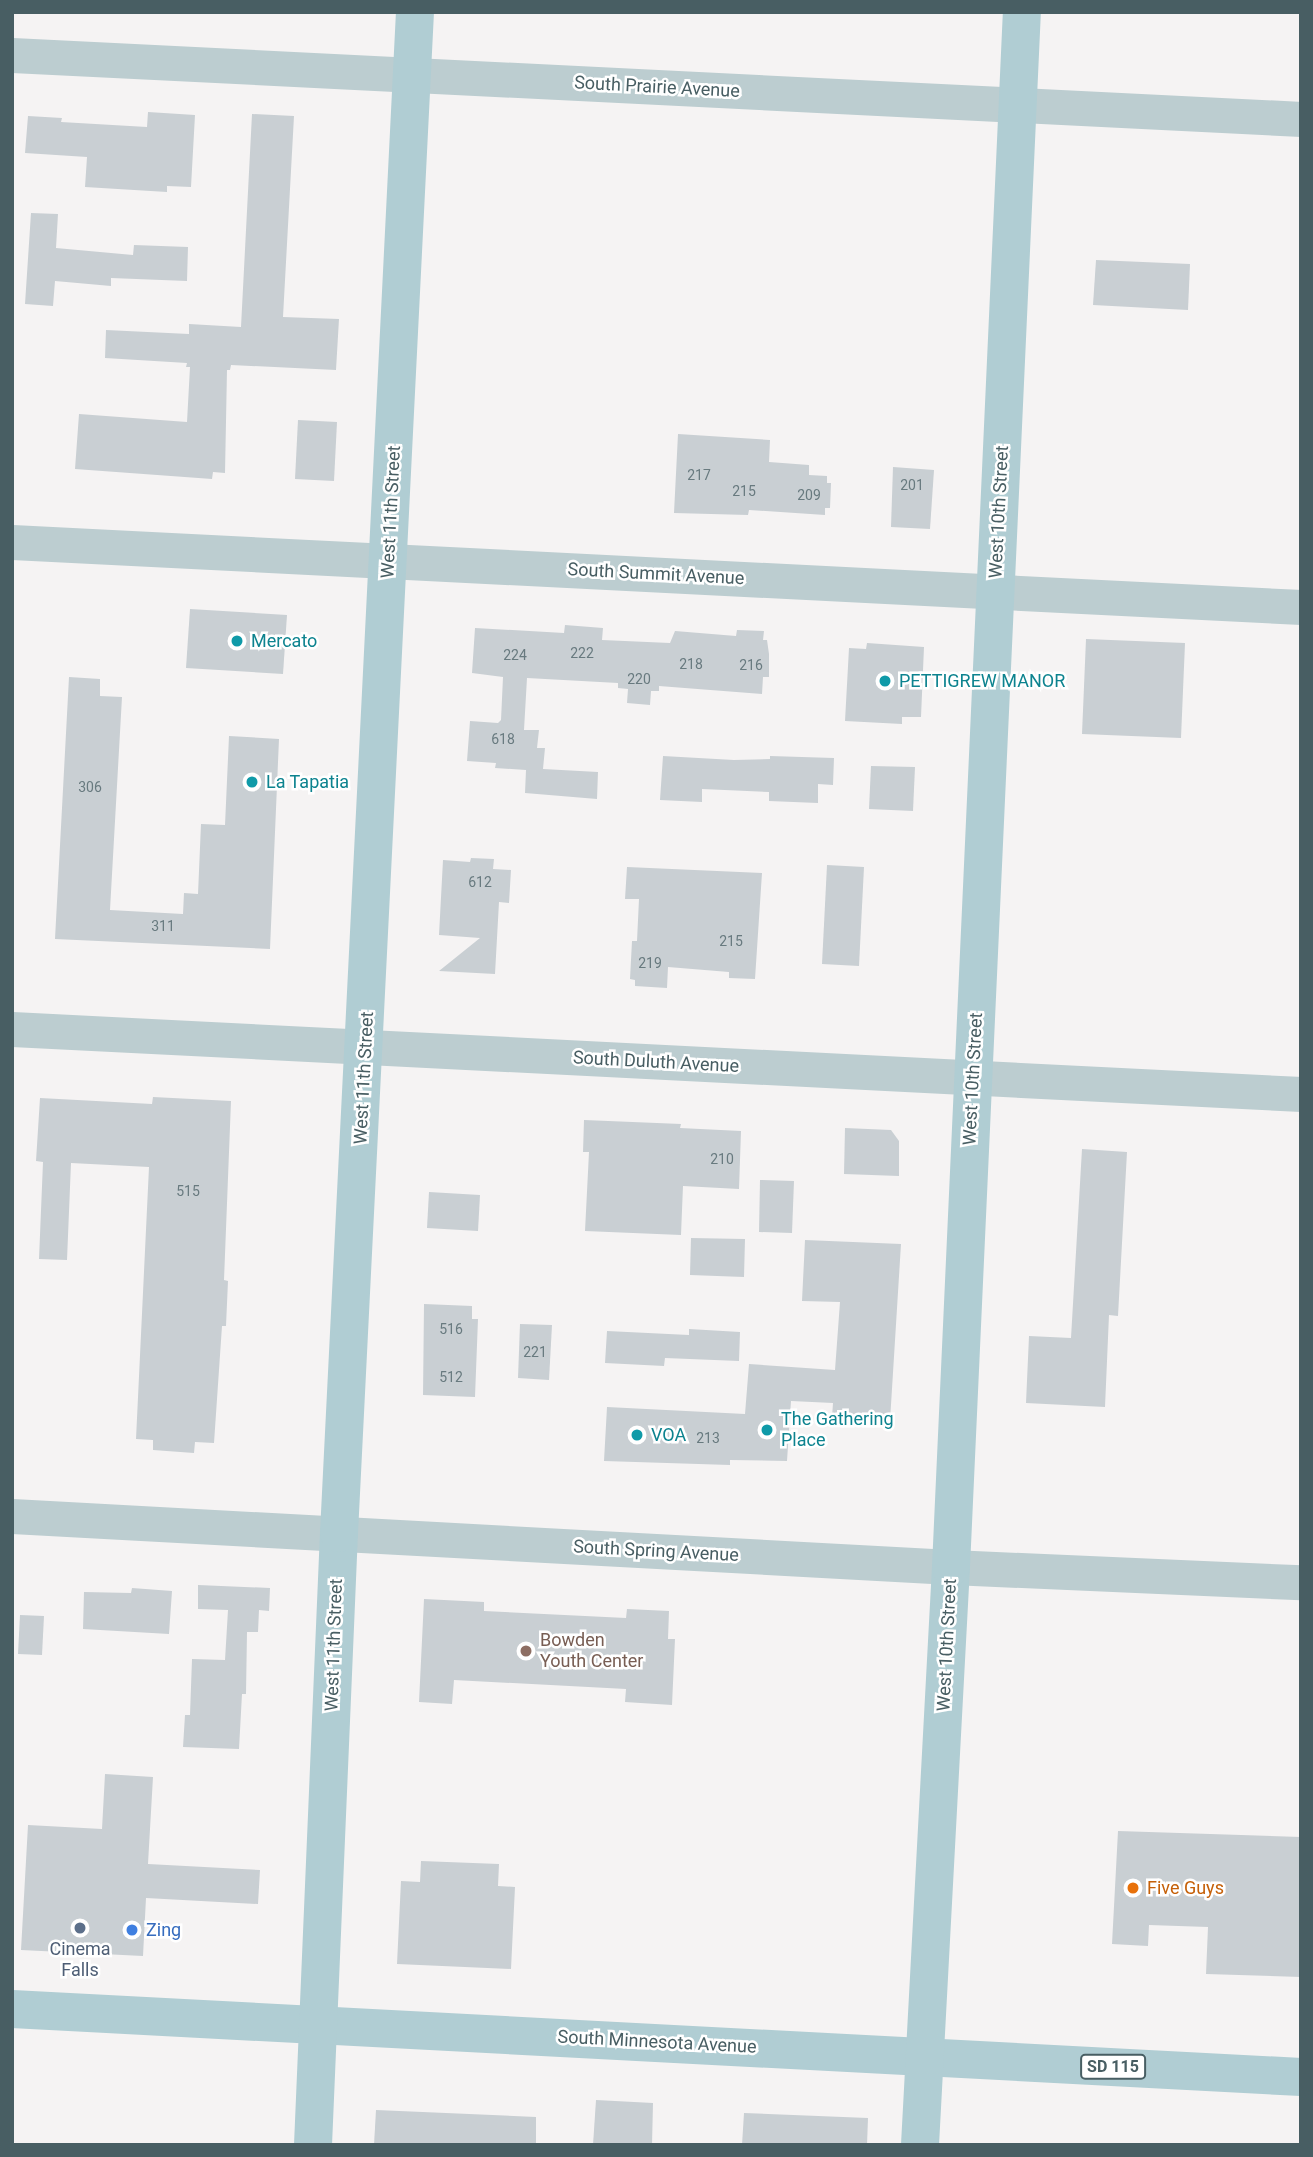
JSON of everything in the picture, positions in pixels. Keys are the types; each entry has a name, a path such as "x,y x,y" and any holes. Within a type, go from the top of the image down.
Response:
{"main road":[{"name":"West 11th Street","path":"313,2145 339,1534 415,12"},
{"name":"West 10th Street","path":"920,2145 951,1567 1022,12"},
{"name":"South Minnesota Avenue","path":"12,2009 1301,2077"}],"street":[{"name":"South Prairie Avenue","path":"12,55 1301,119"},
{"name":"South Summit Avenue","path":"12,541 1301,607"},
{"name":"South Duluth Avenue","path":"12,1029 1301,1094"},
{"name":"South Spring Avenue","path":"12,1516 951,1567 1301,1582"}],"building":[{"path":"148,112 195,115 191,187 167,186 167,192 85,187 87,157 25,153 28,116 62,118 61,122 147,127"},
{"path":"252,114 294,116 283,317 339,319 336,370 231,365 230,370 227,370 225,473 213,472 212,479 75,469 79,414 187,422 190,367 186,367 187,363 105,358 106,330 189,334 189,324 241,327"},
{"path":"31,213 58,214 56,248 133,255 134,245 188,247 187,281 111,278 111,286 55,281 53,306 25,304"},
{"path":"1096,260 1190,264 1188,310 1093,305"},
{"path":"298,420 337,422 334,481 295,479"},
{"path":"678,434 770,440 769,462 809,465 809,475 827,476 827,483 831,483 830,508 825,508 825,515 749,510 748,515 674,513"},
{"path":"893,467 934,470 930,529 891,527"},
{"name":"Mercato","path":"190,609 287,615 283,674 186,668"},
{"path":"565,625 603,628 602,640 670,643 675,631 736,636 737,630 764,631 763,640 767,640 769,654 769,677 763,677 762,694 659,686 659,691 651,691 650,705 627,703 628,689 618,688 618,683 527,678 524,730 539,730 537,748 545,748 543,769 598,772 597,799 525,793 526,770 495,768 496,763 467,761 470,721 498,723 501,720 503,677 472,673 475,628 564,633"},
{"path":"1086,639 1185,643 1181,738 1082,734"},
{"name":"PETTIGREW MANOR","path":"867,643 924,647 921,717 902,717 902,724 845,721 849,648 866,649"},
{"path":"69,677 100,679 100,696 122,697 110,910 183,914 184,893 198,894 201,824 225,825 229,736 279,739 270,949 55,939"},
{"path":"663,756 734,760 770,759 770,756 834,758 833,785 818,784 818,803 769,801 769,792 702,789 702,802 660,800"},
{"path":"871,766 915,767 913,811 869,809"},
{"path":"471,858 494,859 493,869 511,870 509,903 499,902 495,974 439,971 480,938 439,935 443,860 470,862"},
{"path":"827,865 864,867 859,966 822,964"},
{"path":"627,867 762,873 755,979 729,978 729,972 668,967 667,988 635,986 635,980 630,979 632,941 637,941 639,899 625,899"},
{"path":"153,1097 231,1101 224,1280 228,1281 226,1326 222,1326 214,1443 195,1442 194,1453 153,1450 153,1440 136,1439 149,1167 71,1163 67,1260 39,1259 43,1162 36,1161 40,1098 152,1104"},
{"path":"584,1120 681,1124 680,1128 741,1131 739,1189 683,1186 681,1235 585,1231 589,1152 583,1152"},
{"path":"845,1128 891,1130 899,1141 899,1176 844,1174"},
{"path":"1082,1149 1127,1152 1118,1316 1109,1315 1105,1407 1026,1403 1029,1336 1071,1338"},
{"path":"760,1180 794,1181 792,1233 759,1232"},
{"path":"429,1192 480,1195 478,1231 427,1228"},
{"path":"691,1238 745,1239 744,1277 690,1275"},
{"path":"805,1240 901,1244 890,1421 832,1417 833,1403 791,1401 787,1461 730,1460 730,1465 604,1461 607,1407 745,1414 749,1364 835,1370 840,1302 802,1301"},
{"path":"424,1304 472,1306 472,1319 478,1319 475,1397 423,1395"},
{"path":"520,1324 552,1325 549,1380 518,1378"},
{"path":"689,1329 740,1332 739,1361 665,1358 664,1366 605,1363 607,1331 689,1335"},
{"path":"198,1585 270,1588 269,1611 259,1610 258,1632 247,1632 246,1694 242,1694 239,1749 183,1747 185,1715 190,1715 192,1659 225,1660 228,1610 198,1609"},
{"path":"132,1588 172,1591 169,1634 83,1629 84,1592 131,1593"},
{"path":"424,1599 484,1602 484,1611 626,1618 627,1609 669,1611 668,1639 675,1639 672,1705 625,1702 626,1689 454,1680 452,1704 419,1702"},
{"path":"20,1615 44,1616 42,1655 18,1654"},
{"path":"105,1774 153,1777 148,1864 260,1870 258,1904 146,1898 143,1956 21,1950 28,1825 102,1829"},
{"path":"1118,1831 1301,1837 1301,1977 1206,1974 1208,1927 1149,1925 1148,1946 1112,1944"},
{"path":"421,1861 499,1864 498,1886 515,1887 511,1969 397,1964 401,1881 420,1882"},
{"path":"596,2100 653,2103 652,2145 593,2145"},
{"path":"376,2110 536,2117 536,2145 374,2145"},
{"path":"744,2113 868,2118 867,2145 742,2145"}],"place":[{"name":"Mercato","path":"237,641"},
{"name":"PETTIGREW MANOR","path":"885,681"},
{"name":"La Tapatia","path":"252,782"},
{"name":"The Gathering Place","path":"767,1430"},
{"name":"VOA","path":"637,1435"},
{"name":"Bowden Youth Center","path":"526,1651"},
{"name":"Five Guys","path":"1133,1888"},
{"name":"Cinema Falls","path":"80,1928"},
{"name":"Zing","path":"132,1930"}]}
